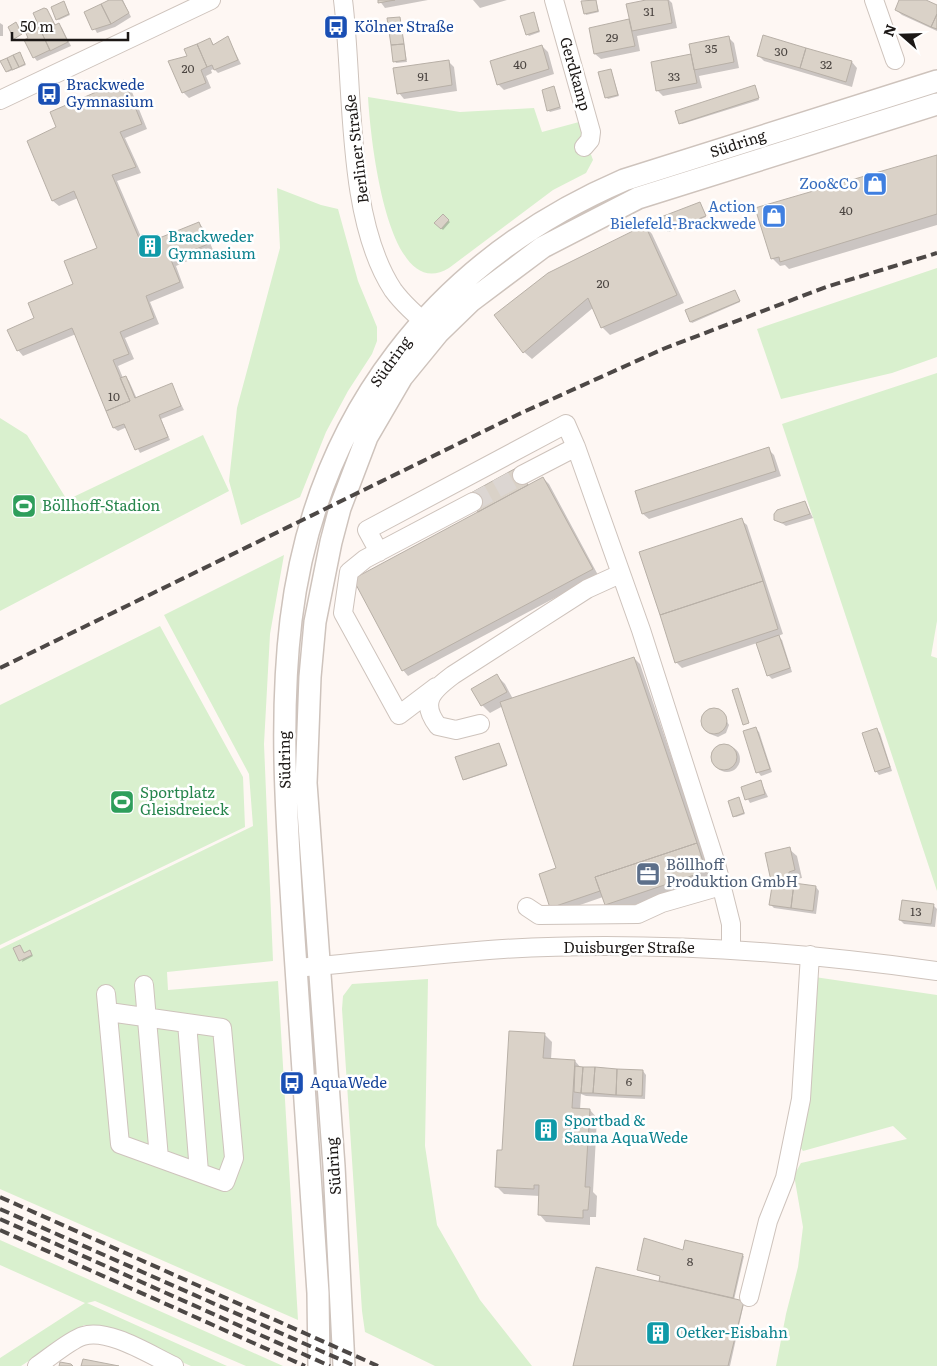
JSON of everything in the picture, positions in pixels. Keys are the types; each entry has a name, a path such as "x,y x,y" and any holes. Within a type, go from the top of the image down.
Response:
{"main road":[{"name":"Südring","path":"344,1366 342,1301 320,966 308,835 306,783 310,677 315,622 333,534 352,473 363,446 385,403 430,327 474,270 525,232 589,195 624,180 937,81"},
{"name":"Südring","path":"320,1366 318,1294 288,849 284,733 291,618 308,534 322,489 347,430 389,363 430,327 470,301 543,247 638,198 937,104"}],"street":[{"path":"0,100 211,0"},
{"name":"Berliner Straße","path":"343,0 353,132 358,178 366,219 375,249 392,288 430,327"},
{"name":"Gerdkamp","path":"554,0 591,132 590,140 584,147"},
{"path":"874,0 894,60"},
{"path":"379,552 367,530 566,424 642,630 721,886 731,924 731,950"},
{"path":"522,475 576,447"},
{"path":"472,502 379,552 349,572 343,613 399,715 436,688 587,589 620,574"},
{"path":"436,688 430,697 429,707 438,726 456,730 480,724"},
{"path":"527,907 539,915 638,914 662,903 721,886"},
{"name":"Duisburger Straße","path":"320,966 511,949 640,946 810,955 937,971"},
{"path":"749,1297 768,1221 785,1178 802,1099 810,955"},
{"path":"296,968 320,966"},
{"path":"144,985 159,1158"},
{"path":"106,994 120,1144 225,1182 234,1158 222,1028 109,1012"},
{"path":"186,1023 198,1172"},
{"path":"37,1366 82,1336 96,1334 109,1336 174,1366"}],"green space":[{"path":"368,97 460,112 534,108 542,132 579,122 593,160 586,173 553,190 449,268 428,273 410,263 396,240 386,210 378,176"},
{"path":"277,188 321,205 338,209 358,281 377,327 377,341 372,354 348,391 326,432 300,497 241,525 229,481 237,408 280,248"},
{"path":"937,268 937,357 892,373 781,399 757,329"},
{"path":"937,373 937,621 931,656 937,658 937,891 782,424"},
{"path":"0,418 27,435 67,500 203,435 229,491 0,611"},
{"path":"284,555 270,634 264,744 273,961 167,972 168,990 278,981 298,1320 0,1189 0,949 253,826 249,774 164,615"},
{"name":"Sportplatz Gleisdreieck","path":"160,626 243,777 245,827 0,945 0,705"},
{"path":"801,975 937,995 937,1366 776,1366 786,1314 798,1267 803,1227 794,1175 801,1163 907,1139 893,1126 803,1151 789,1133"},
{"path":"428,979 425,1146 437,1225 480,1300 532,1366 435,1366 365,1332 362,1311 342,1009 343,996 352,984"},
{"path":"0,1240 283,1366 246,1366 95,1301 87,1303 227,1366 191,1366 100,1326 84,1325 21,1366 0,1366 0,1358 85,1303 0,1265"}],"building":[{"path":"109,0 122,0 129,13 111,24 101,4"},
{"path":"378,0 395,0 378,3"},
{"path":"596,0 598,11 584,14 581,1"},
{"path":"646,0 668,0 672,23 632,31 626,4"},
{"path":"899,0 926,0 937,5 937,14 931,27 895,10"},
{"path":"64,1 69,14 56,20 51,7"},
{"path":"101,4 111,24 92,30 84,12"},
{"path":"44,8 47,9 55,25 59,23 68,42 50,51 33,13"},
{"path":"534,12 539,31 526,35 520,16"},
{"path":"937,14 937,29 931,27"},
{"path":"400,17 404,44 391,45 387,18"},
{"path":"629,19 635,46 594,54 589,28"},
{"path":"16,22 22,34 14,39 8,27"},
{"path":"37,23 50,50 33,58 24,40 28,38 24,29"},
{"path":"763,35 806,48 800,68 757,56"},
{"path":"228,36 238,60 214,70 212,65 207,67 197,44 210,38 213,45"},
{"path":"729,36 734,62 694,70 689,44"},
{"path":"197,44 207,67 201,70 206,83 182,93 168,61 187,56 184,49"},
{"path":"404,44 406,60 393,62 391,45"},
{"path":"542,45 549,69 497,85 490,61"},
{"path":"806,48 852,61 846,82 800,68"},
{"path":"20,52 25,64 19,67 13,55"},
{"path":"691,54 697,83 656,91 651,62"},
{"path":"13,55 19,67 12,70 7,58"},
{"path":"7,58 12,69 6,72 0,61"},
{"path":"449,60 452,85 397,94 393,68"},
{"path":"611,69 618,95 605,98 598,72"},
{"name":"Brackweder Gymnasium","path":"124,80 142,124 120,132 136,167 112,175 142,245 199,222 208,244 171,260 180,282 146,296 154,318 120,332 129,354 113,360 130,401 106,411 72,328 17,351 7,330 34,318 28,303 73,284 64,261 97,248 74,191 52,201 27,141 56,127 50,112"},
{"path":"755,85 759,98 679,124 675,111"},
{"path":"554,86 560,107 547,111 542,90"},
{"path":"937,155 937,214 780,262 779,257 771,259 755,208"},
{"path":"700,202 706,216 667,231 661,217"},
{"path":"443,214 449,220 441,229 434,223"},
{"path":"645,225 677,295 601,328 588,298 523,353 494,315 548,273"},
{"path":"735,290 740,301 690,322 685,310"},
{"path":"126,376 135,398 172,383 181,406 159,415 168,437 135,450 124,424 113,428 106,411 130,401 120,378"},
{"path":"769,447 776,471 642,514 635,491"},
{"path":"518,467 528,485 478,512 469,494"},
{"path":"543,477 593,569 402,671 353,579"},
{"path":"805,501 810,514 782,523 774,520 774,514 777,510"},
{"path":"742,518 763,581 660,615 639,552"},
{"path":"763,581 778,629 675,663 660,615"},
{"path":"779,635 790,668 767,676 756,643"},
{"path":"634,657 697,843 595,877 600,891 550,908 539,874 556,868 500,702"},
{"path":"497,674 507,692 481,706 471,689"},
{"path":"738,688 749,723 743,725 732,690"},
{"path":"714,708 723,712 727,721 723,730 714,734 705,730 701,721 705,712"},
{"path":"756,727 770,769 756,773 743,731"},
{"path":"877,728 890,767 875,772 862,733"},
{"path":"499,743 507,765 463,780 455,757"},
{"path":"724,744 733,748 737,757 733,766 724,770 715,766 711,757 715,748"},
{"path":"761,780 765,794 745,800 741,787"},
{"path":"739,797 744,813 733,817 728,801"},
{"path":"697,843 706,871 605,905 595,877"},
{"path":"790,847 795,870 789,872 788,882 771,881 765,853"},
{"path":"773,880 794,883 791,908 769,905"},
{"path":"794,883 816,886 813,911 791,908"},
{"path":"902,900 934,904 931,924 899,920"},
{"path":"20,945 24,953 30,950 32,955 19,961 13,948"},
{"name":"Sportbad & Sauna AquaWede","path":"509,1031 545,1033 543,1058 575,1060 572,1108 590,1109 585,1187 590,1187 588,1210 583,1210 583,1218 538,1215 539,1185 534,1185 534,1189 495,1187 497,1150 502,1150"},
{"path":"575,1066 583,1067 581,1093 574,1092"},
{"path":"583,1067 595,1067 593,1093 581,1093"},
{"path":"595,1067 617,1069 616,1095 593,1093"},
{"path":"617,1069 643,1070 642,1096 616,1095"},
{"path":"644,1238 683,1250 685,1240 743,1254 733,1298 659,1281 660,1276 637,1270"},
{"name":"Oetker-Eisbahn","path":"596,1267 744,1301 728,1366 573,1366"},
{"path":"83,1359 119,1366 81,1366"},
{"path":"60,1362 71,1364 73,1366 59,1366"}],"tunnel":[{"path":"473,502 522,475"}],"railway":[{"path":"0,668 519,414 663,349 826,287 937,253"},
{"path":"0,1197 378,1366"},
{"path":"0,1209 355,1366"},
{"path":"0,1219 330,1366"},
{"path":"0,1230 305,1366"}],"place":[{"name":"Kölner Straße","path":"336,27"},
{"name":"Brackwede Gymnasium","path":"49,94"},
{"name":"Zoo&Co","path":"875,184"},
{"name":"Action Bielefeld-Brackwede","path":"774,216"},
{"name":"Brackweder Gymnasium","path":"150,246"},
{"name":"Böllhoff-Stadion","path":"24,506"},
{"name":"Sportplatz Gleisdreieck","path":"122,802"},
{"name":"Böllhoff Produktion GmbH","path":"648,874"},
{"name":"AquaWede","path":"292,1083"},
{"name":"Sportbad & Sauna AquaWede","path":"546,1130"},
{"name":"Oetker-Eisbahn","path":"658,1333"}]}
